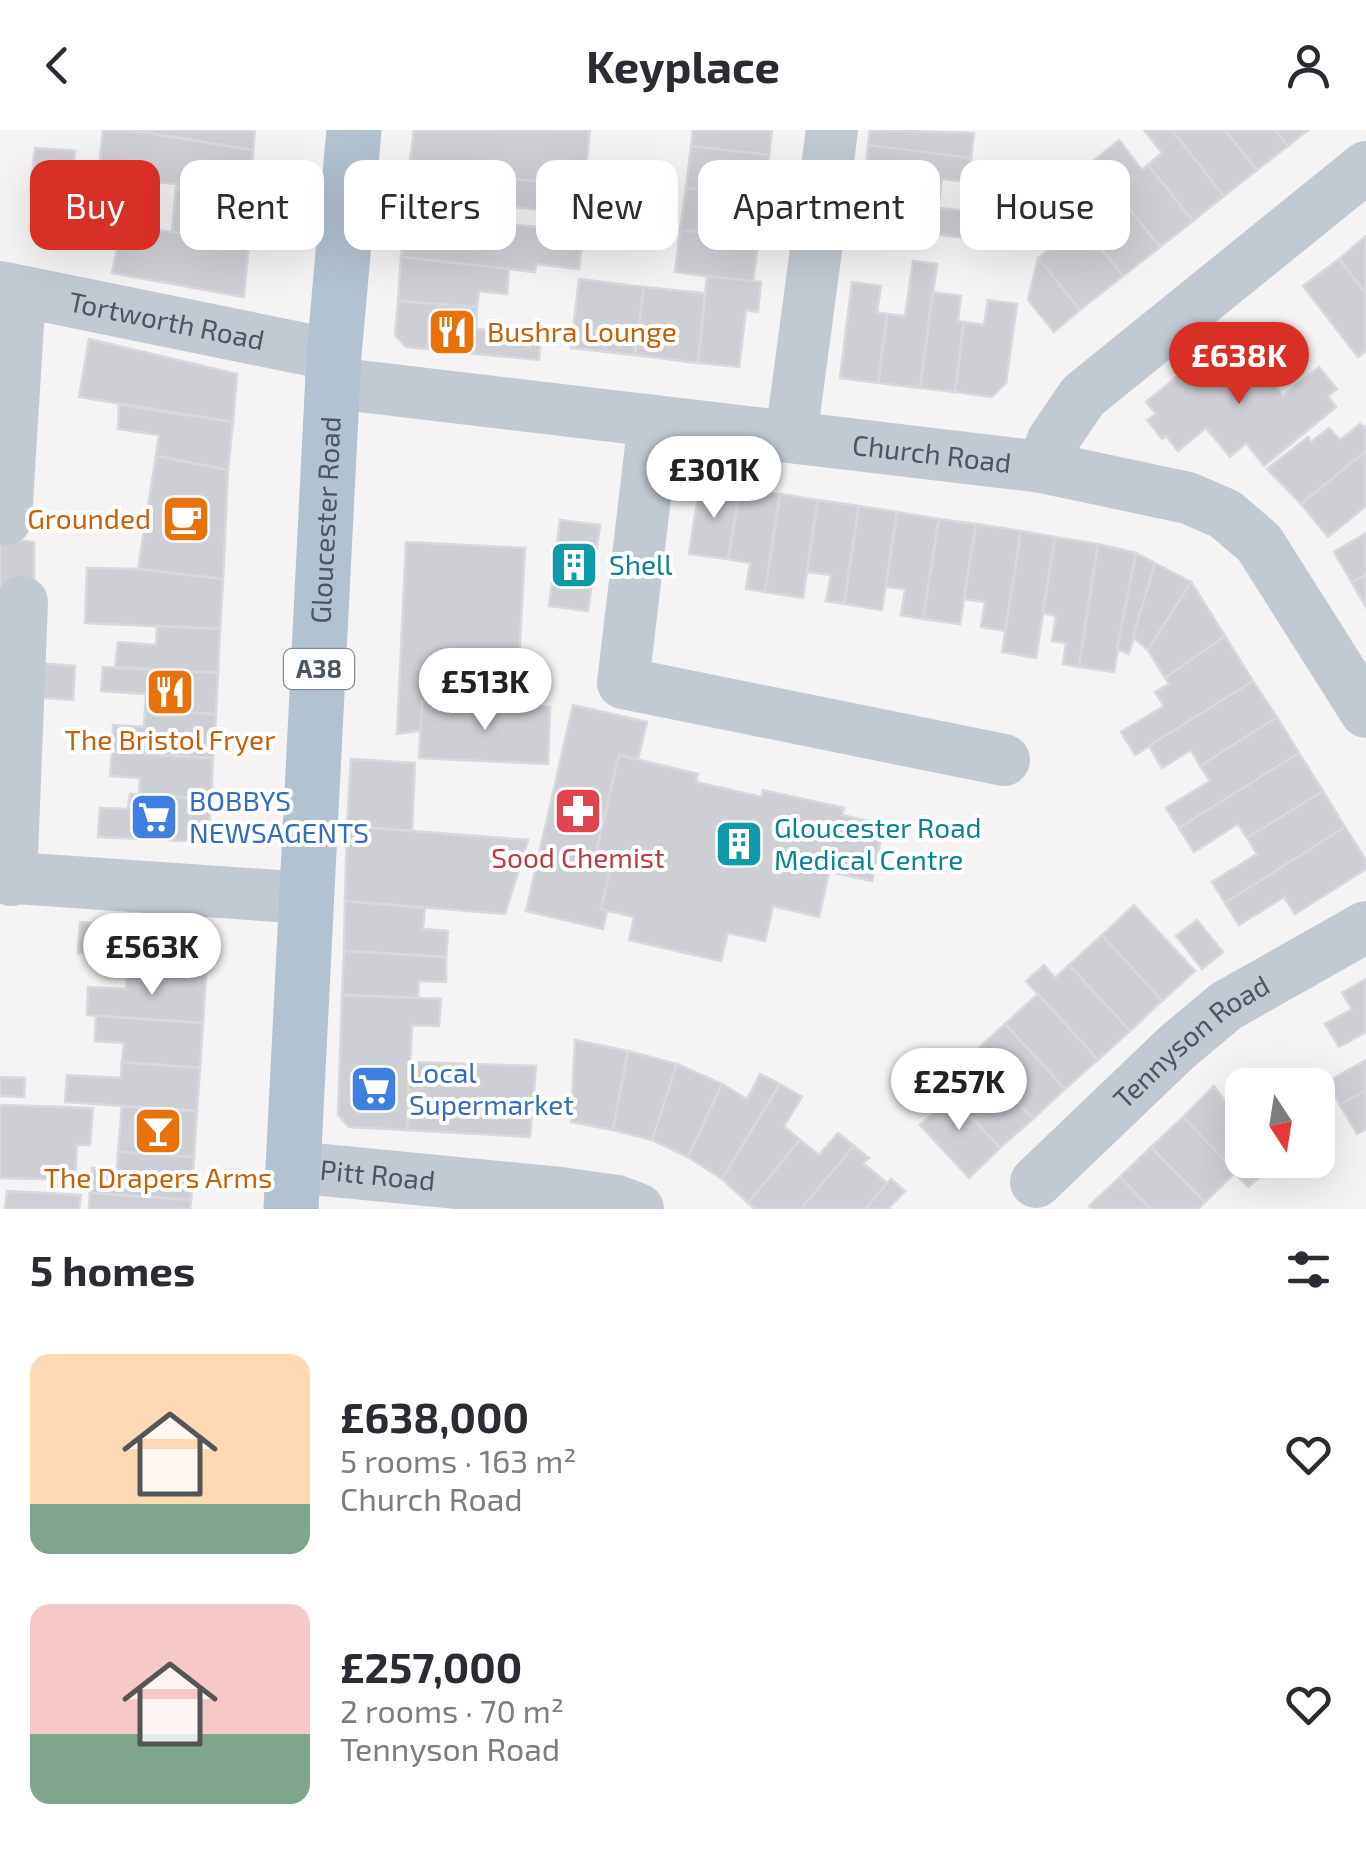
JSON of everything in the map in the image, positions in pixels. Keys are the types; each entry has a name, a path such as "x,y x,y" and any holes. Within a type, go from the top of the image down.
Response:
{"main road":[{"name":"Gloucester Road","path":"292,1188 334,369 354,130"}],"street":[{"path":"791,437 832,130"},
{"path":"1042,466 1053,440 1083,396 1366,167"},
{"name":"Tortworth Road","path":"10,290 334,369"},
{"path":"6,519 10,290"},
{"name":"Church Road","path":"334,369 654,421 1042,466 1188,498 1225,514 1259,543 1366,712"},
{"path":"654,421 623,683 1004,760"},
{"path":"22,602 5,878 308,898"},
{"name":"Tennyson Road","path":"1036,1182 1226,1006 1366,927"},
{"name":"Pitt Road","path":"292,1188 617,1201 638,1209"}],"building":[{"path":"103,130 130,130 253,150 253,160 180,160 180,188 176,188 177,184 160,182 160,160 100,160"},
{"path":"130,130 255,130 253,150"},
{"path":"414,130 590,130 587,160 536,160 536,181 516,179 516,160 410,160"},
{"path":"693,130 772,130 769,155 691,146"},
{"path":"870,130 974,133 971,158 868,145"},
{"path":"1144,130 1172,130 1224,196 1193,221 1148,165 1162,153"},
{"path":"1172,130 1225,130 1257,170 1224,196"},
{"path":"1225,130 1275,130 1288,146 1257,170"},
{"path":"1275,130 1308,130 1288,146"},
{"path":"1119,140 1142,170 1148,165 1193,221 1160,247 1130,210 1130,160 1094,160"},
{"path":"868,145 971,158 960,160 960,181 942,179 940,194 940,160 866,160"},
{"path":"691,146 769,155 768,160 698,160 698,189 686,188"},
{"path":"35,148 75,151 74,160 34,160"},
{"path":"516,179 536,181 536,209 516,207"},
{"path":"176,188 180,188 180,233 172,232"},
{"path":"686,188 698,189 698,232 680,230"},
{"path":"940,208 960,210 960,237 940,235"},
{"path":"1130,210 1160,247 1123,276 1102,250 1130,250"},
{"path":"516,225 536,227 536,250 582,250 579,269 536,264 535,272 401,257 402,250 516,250"},
{"path":"160,230 180,233 180,250 248,250 244,297 112,273 117,250 160,250"},
{"path":"680,230 698,232 698,250 757,250 753,282 675,272"},
{"path":"1366,236 1366,294 1339,259"},
{"path":"1048,250 1102,250 1123,276 1080,310 1038,258"},
{"path":"401,257 509,269 507,294 479,291 477,307 398,301"},
{"path":"1038,258 1080,310 1054,332 1028,300"},
{"path":"1339,259 1366,294 1366,351 1358,357 1303,286"},
{"path":"913,261 937,264 920,388 878,383 887,314 905,316"},
{"path":"707,276 761,282 758,312 746,310 739,367 698,363"},
{"path":"579,279 644,287 635,355 571,348"},
{"path":"852,282 881,286 877,312 887,314 878,383 840,378"},
{"path":"644,287 705,293 698,363 635,355"},
{"path":"933,292 961,296 958,321 964,322 955,392 920,388"},
{"path":"988,300 1017,304 1006,383 992,397 955,392 964,322 984,325"},
{"name":"Bushra Lounge","path":"398,301 477,307 476,329 541,334 539,360 406,347 395,335"},
{"path":"89,339 237,374 233,422 79,397"},
{"path":"1242,345 1283,396 1319,367 1337,389 1328,396 1336,407 1264,466 1246,443 1230,457 1206,428 1178,451 1147,420 1156,414 1146,402 1191,365 1196,372 1217,355 1221,362"},
{"path":"119,405 233,422 228,470 156,456 159,435 118,429"},
{"path":"1360,424 1366,426 1366,451 1301,504 1267,469 1308,437 1311,442 1329,428 1340,440"},
{"path":"1366,451 1366,506 1328,537 1301,504"},
{"name":"Grounded","path":"156,456 228,470 223,579 138,569"},
{"path":"700,482 740,488 728,559 689,554"},
{"path":"740,488 780,494 765,592 746,589 750,563 728,559"},
{"path":"780,494 818,500 803,598 765,592"},
{"path":"818,500 859,506 844,604 826,601 831,575 807,572"},
{"path":"859,506 897,512 882,610 844,604"},
{"path":"897,512 939,519 923,619 901,615 905,589 886,587"},
{"path":"939,519 976,524 960,624 923,619"},
{"name":"Shell","path":"560,520 600,525 588,611 549,606"},
{"path":"976,524 1021,531 1006,631 981,627 985,602 964,599"},
{"path":"1021,531 1055,537 1036,658 1002,652"},
{"path":"1366,533 1366,574 1352,583 1334,552"},
{"path":"1055,537 1098,544 1079,667 1063,664 1066,643 1052,641 1056,616 1043,613"},
{"path":"0,538 34,542 34,591 0,617"},
{"path":"406,542 525,548 516,717 397,734"},
{"path":"1098,544 1136,553 1114,672 1079,667"},
{"path":"1136,553 1155,563 1129,654 1117,649"},
{"path":"1155,563 1191,582 1148,650 1133,637"},
{"path":"87,568 138,569 223,579 220,629 85,623"},
{"path":"1366,574 1366,607 1352,583"},
{"path":"1191,582 1225,636 1165,678 1148,650"},
{"path":"157,626 220,629 218,673 115,667 118,642 156,645"},
{"path":"1225,636 1253,681 1135,755 1121,732 1164,706 1155,692 1169,684 1165,678"},
{"path":"33,663 75,666 73,700 31,697"},
{"name":"The Bristol Fryer","path":"103,667 218,673 216,714 145,711 146,694 101,691"},
{"path":"1253,681 1277,717 1200,766 1191,750 1162,768 1149,746"},
{"path":"422,701 550,707 548,764 419,758"},
{"name":"Sood Chemist","path":"573,705 647,722 638,759 619,755 594,862 611,866 601,909 607,911 603,929 526,911"},
{"path":"145,711 216,714 213,758 112,752 113,725 144,727"},
{"path":"1277,717 1299,753 1179,828 1166,808 1210,781 1200,766"},
{"path":"112,752 213,758 211,799 139,795 140,778 110,776"},
{"path":"1299,753 1323,791 1247,838 1238,824 1194,852 1179,828"},
{"name":"Gloucester Road Medical Centre","path":"619,755 698,774 696,782 762,797 763,790 844,808 842,815 884,825 872,881 829,872 819,917 773,906 765,941 728,933 721,961 629,940 634,917 601,909 611,866 594,862"},
{"path":"351,759 415,763 412,831 347,826"},
{"path":"1323,791 1345,827 1225,903 1212,882 1257,854 1247,838"},
{"path":"130,794 211,799 209,842 98,837 100,808 128,809"},
{"path":"347,826 528,840 505,914 345,901"},
{"path":"1345,827 1366,860 1366,869 1295,914 1284,897 1239,925 1225,903"},
{"path":"345,901 425,908 423,929 448,931 446,957 344,951"},
{"path":"1134,905 1195,971 1162,1001 1102,935"},
{"path":"1197,920 1223,952 1202,969 1176,936"},
{"path":"80,922 210,930 206,976 127,971 129,956 78,953"},
{"path":"1102,935 1162,1001 1130,1031 1069,965"},
{"path":"344,951 446,957 446,982 419,981 418,998 342,995"},
{"path":"1044,965 1055,978 1069,965 1130,1031 1098,1060 1026,981"},
{"path":"127,971 206,976 203,1023 87,1015 88,987 126,989"},
{"path":"1366,979 1366,1032 1339,1047 1325,1024 1352,1009 1342,993"},
{"path":"1038,994 1098,1060 1065,1089 1005,1024"},
{"name":"Local Supermarket","path":"342,995 441,999 439,1026 412,1025 407,1130 349,1127 338,1115"},
{"path":"96,1016 203,1023 200,1068 122,1062 124,1043 95,1041"},
{"path":"1005,1024 1065,1089 1033,1119 973,1053"},
{"path":"575,1040 628,1051 613,1130 571,1122"},
{"path":"628,1051 677,1064 652,1140 613,1130"},
{"path":"973,1053 1033,1119 1000,1148 940,1083"},
{"path":"1366,1060 1366,1090 1340,1105 1335,1096 1335,1077"},
{"path":"122,1062 200,1068 197,1111 65,1102 67,1075 121,1078"},
{"path":"410,1062 536,1066 530,1137 407,1130"},
{"path":"677,1064 722,1084 688,1157 652,1140"},
{"path":"760,1074 780,1084 722,1179 688,1157 722,1084 747,1099"},
{"path":"0,1077 25,1078 24,1097 0,1096"},
{"path":"940,1083 1000,1148 969,1178 920,1125 941,1106 929,1093"},
{"path":"780,1084 802,1097 784,1126 800,1140 748,1203 722,1179"},
{"path":"1214,1086 1225,1102 1225,1162 1183,1117"},
{"path":"1366,1090 1366,1129 1357,1134 1340,1105"},
{"path":"0,1105 93,1108 90,1145 77,1145 75,1180 0,1178"},
{"name":"The Drapers Arms","path":"122,1106 197,1111 194,1157 118,1152"},
{"path":"1183,1117 1225,1161 1225,1178 1230,1178 1205,1202 1151,1147"},
{"path":"838,1133 854,1146 801,1209 755,1209 748,1203 800,1140 819,1155"},
{"path":"854,1146 869,1158 863,1163 887,1183 865,1209 801,1209"},
{"path":"1151,1147 1205,1202 1198,1209 1151,1209 1120,1177"},
{"path":"118,1152 194,1157 191,1200 90,1193 92,1168 117,1170"},
{"path":"1120,1177 1151,1209 1089,1206"},
{"path":"1240,1178 1259,1178 1248,1187"},
{"path":"891,1179 905,1191 888,1209 865,1209"},
{"path":"7,1191 81,1195 79,1209 5,1209"},
{"path":"90,1193 191,1200 190,1209 89,1209"}],"place":[{"name":"Bushra Lounge","path":"452,332"},
{"name":"Grounded","path":"186,519"},
{"name":"Shell","path":"574,565"},
{"name":"The Bristol Fryer","path":"170,692"},
{"name":"Sood Chemist","path":"578,811"},
{"name":"BOBBYS NEWSAGENTS","path":"154,817"},
{"name":"Gloucester Road Medical Centre","path":"739,844"},
{"name":"Local Supermarket","path":"374,1089"},
{"name":"The Drapers Arms","path":"158,1131"}]}
